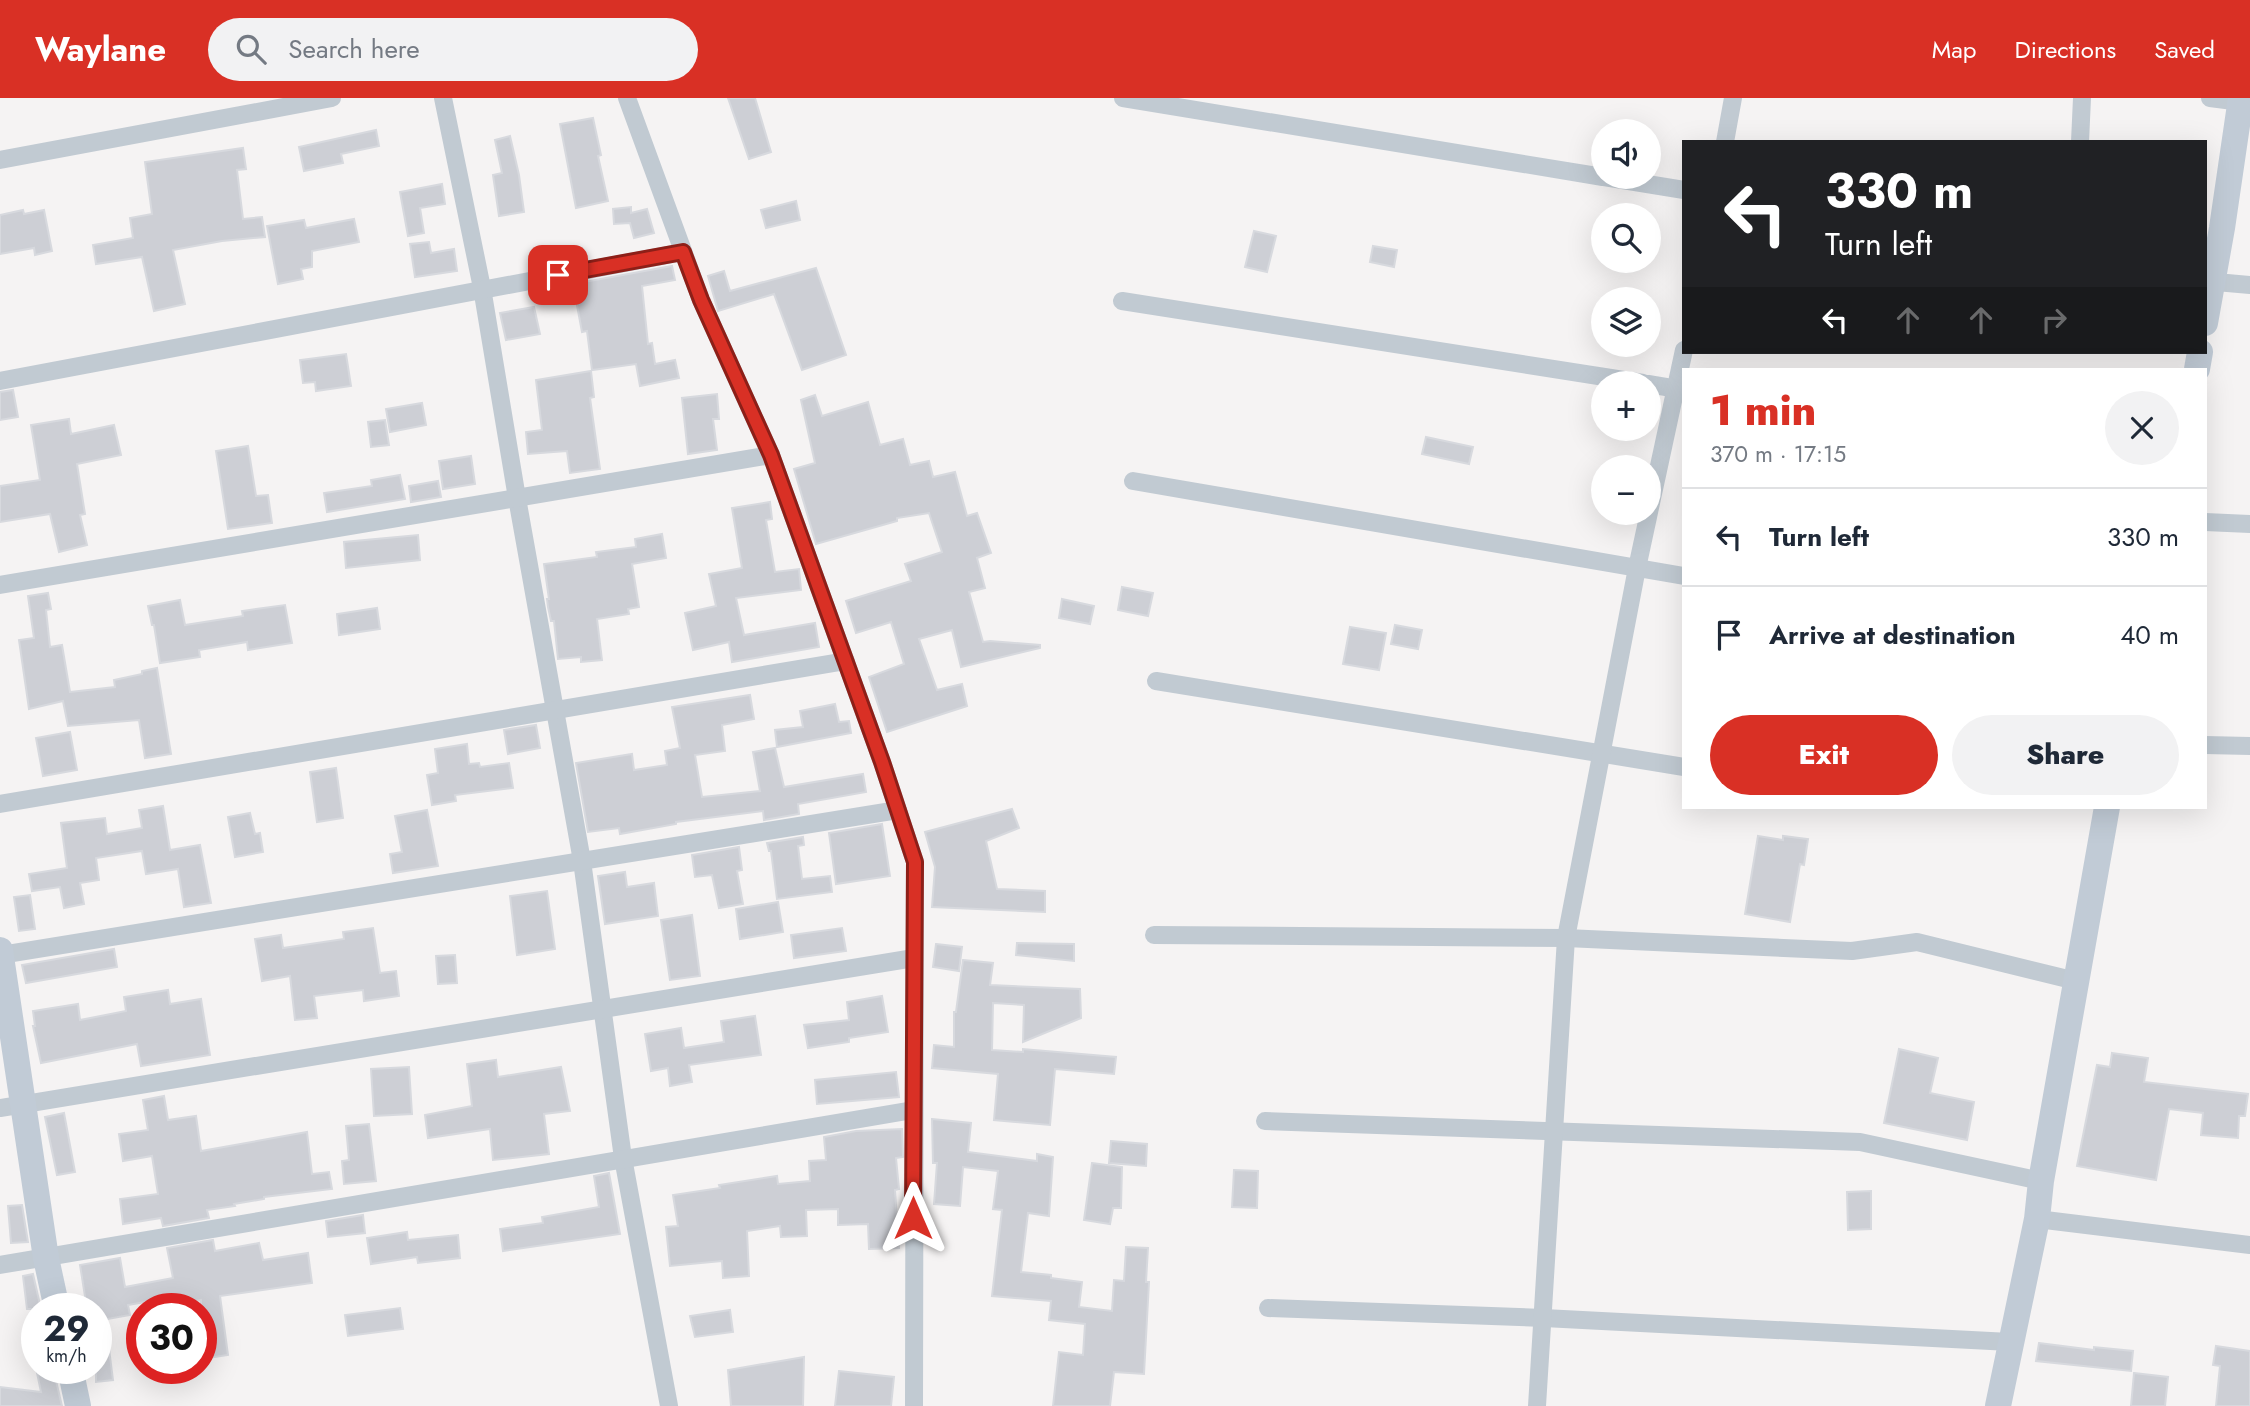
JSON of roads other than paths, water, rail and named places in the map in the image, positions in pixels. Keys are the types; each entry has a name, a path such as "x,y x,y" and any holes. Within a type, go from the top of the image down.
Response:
{"main road":[{"path":"2207,302 2244,101"},
{"path":"1998,1406 2037,1219 2041,1181 2107,809"},
{"path":"0,953 12,1106 54,1293"},
{"path":"73,1384 78,1406"}],"street":[{"path":"0,160 332,98"},
{"path":"443,98 482,288 556,710 582,861 624,1158 669,1406"},
{"path":"627,98 701,300 771,455 915,862 914,1406"},
{"path":"1122,98 1591,175"},
{"path":"1725,140 1733,98"},
{"path":"2080,140 2082,98"},
{"path":"2210,98 2244,101"},
{"path":"1661,186 1682,190"},
{"path":"0,381 683,252"},
{"path":"2209,282 2250,285"},
{"path":"1122,301 1591,375"},
{"path":"1538,1406 1566,938 1637,568 1680,389 1682,370"},
{"path":"1661,386 1680,389"},
{"path":"0,585 771,455"},
{"path":"1133,481 1682,576"},
{"path":"2207,522 2250,524"},
{"path":"0,804 846,662"},
{"path":"1156,681 1682,767"},
{"path":"2207,744 2250,746"},
{"path":"0,953 898,810"},
{"path":"1154,935 1566,938 1852,951 1917,942 2076,981"},
{"path":"12,1106 914,958"},
{"path":"0,1265 913,1110"},
{"path":"1265,1121 1860,1142 2041,1181"},
{"path":"2037,1219 2250,1245"},
{"path":"1268,1308 1544,1318 2010,1342"}]}
